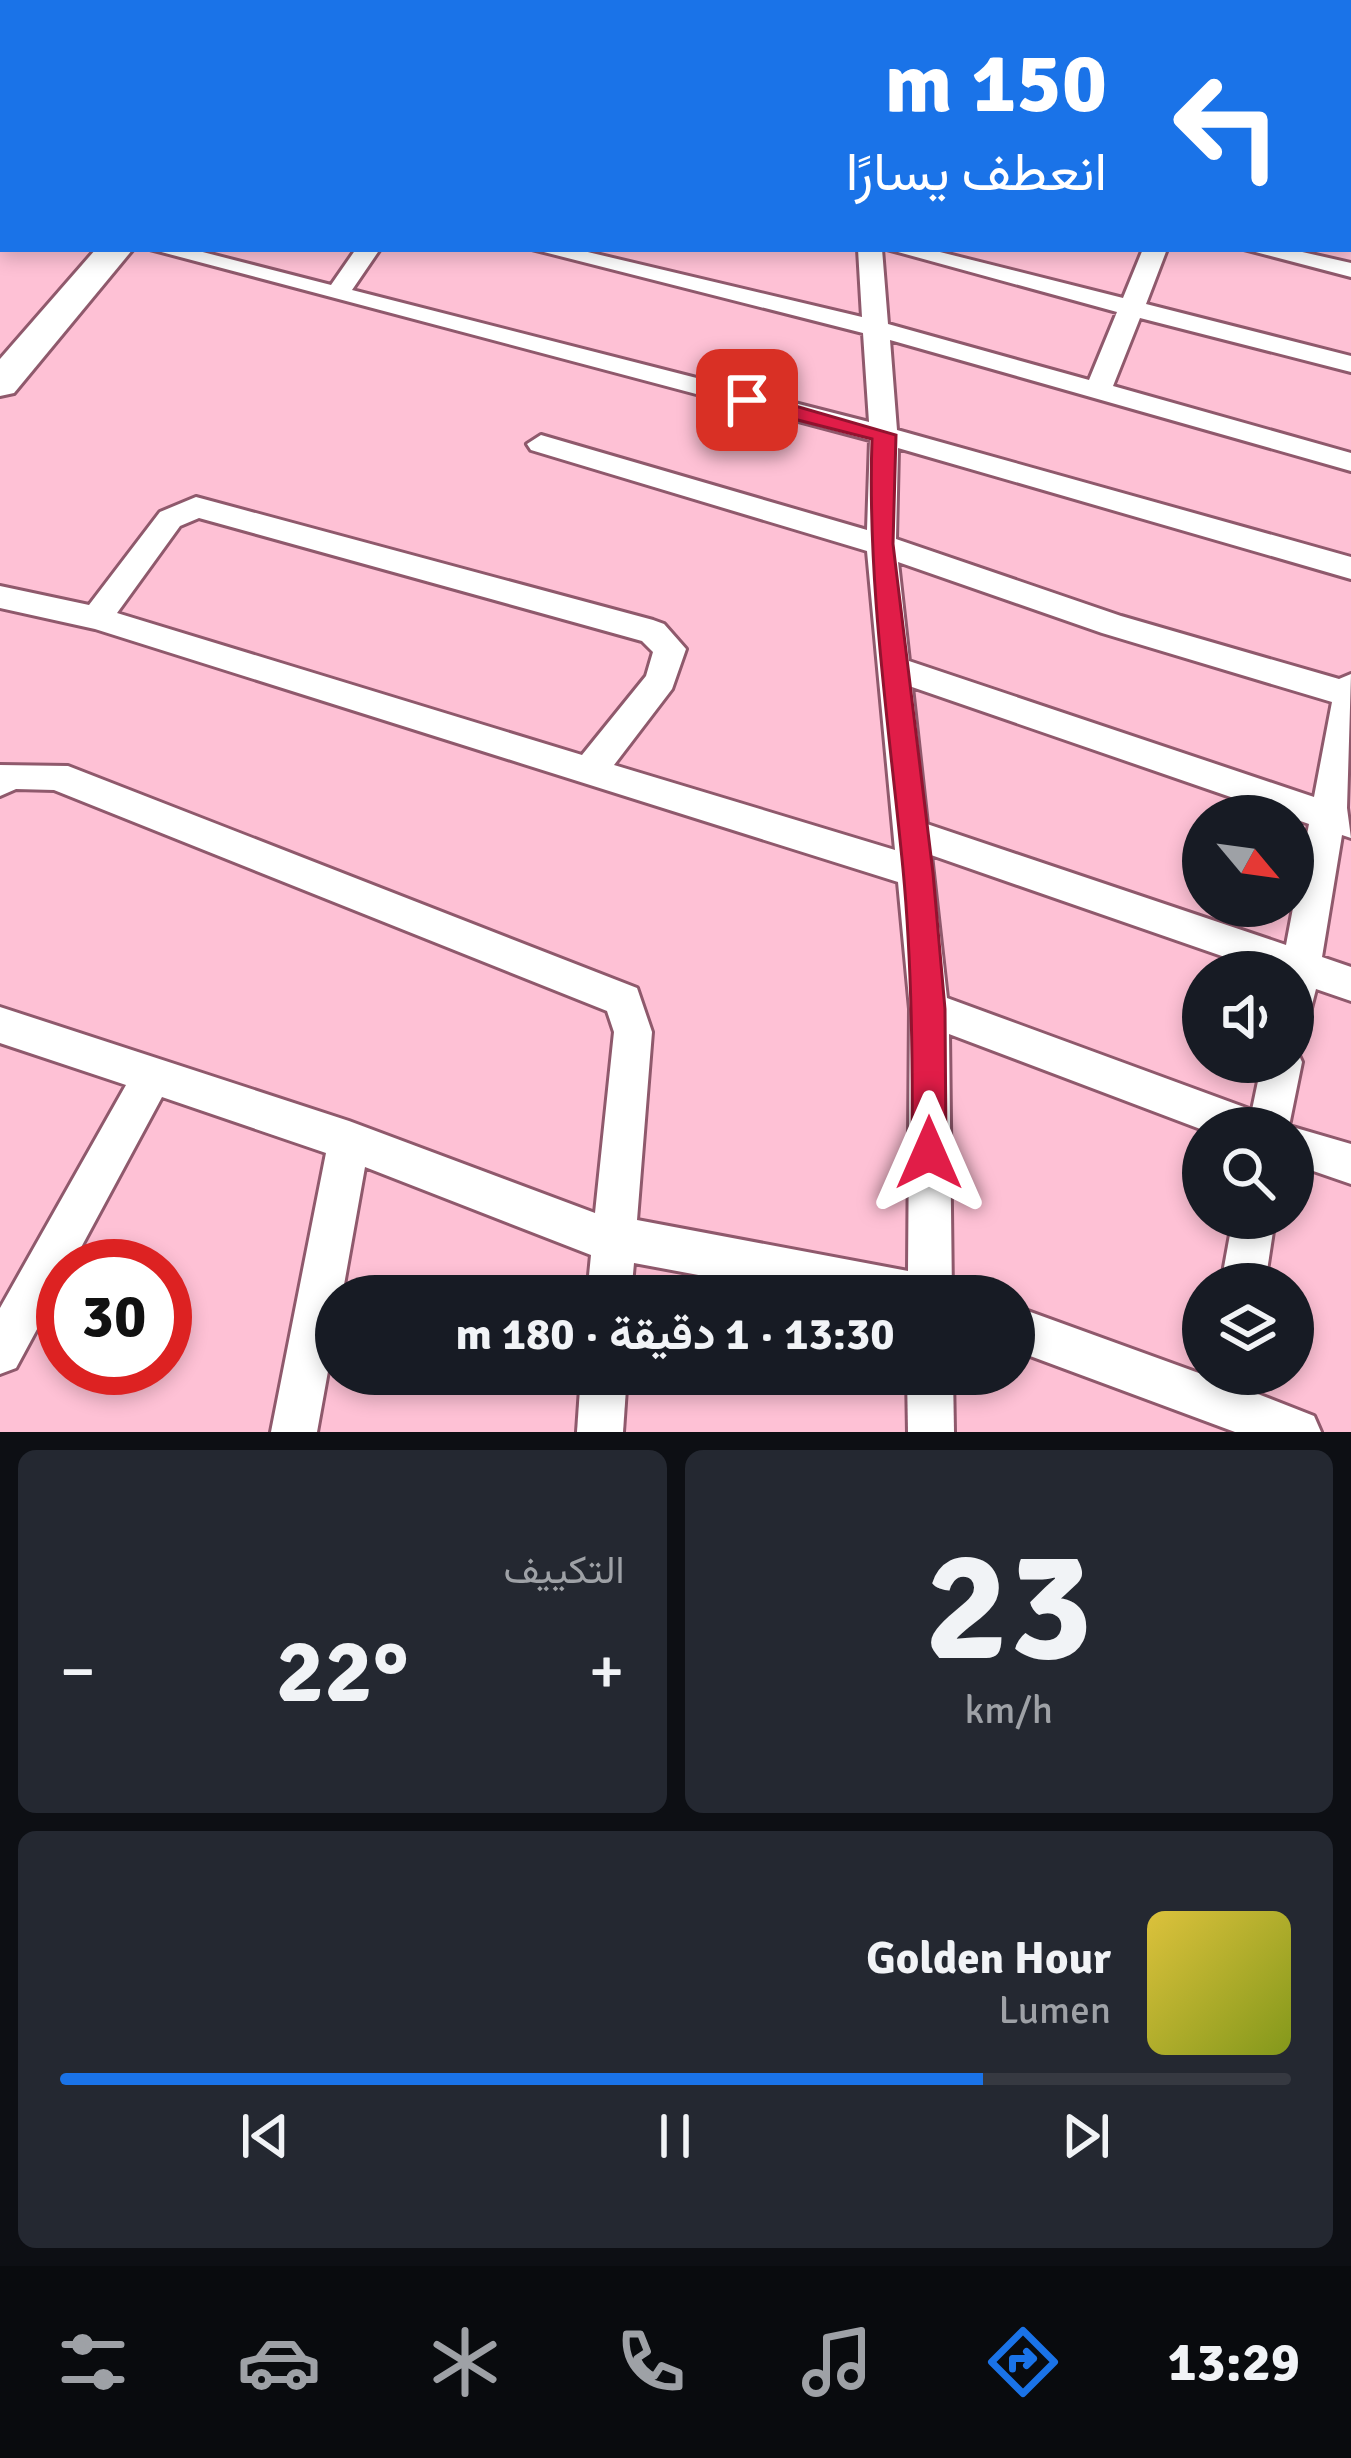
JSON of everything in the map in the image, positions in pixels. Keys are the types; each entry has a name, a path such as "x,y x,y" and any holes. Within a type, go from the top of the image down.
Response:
{"main road":[{"path":"0,383 112,252"}],"street":[{"path":"172,252 884,435 1351,568"},
{"path":"336,295 366,252"},
{"path":"557,252 878,329 1351,462"},
{"path":"870,252 884,435 881,544 919,873 929,1009 928,1275"},
{"path":"911,252 1351,364"},
{"path":"1098,391 1153,252"},
{"path":"1270,252 1351,270"},
{"path":"542,444 881,544 1113,625 1350,692 1341,821 1307,951"},
{"path":"97,618 170,519 196,507 653,632 670,649 661,680 590,770"},
{"path":"0,597 97,618 919,873"},
{"path":"893,668 1341,821"},
{"path":"0,782 10,775 56,776 623,1000 632,1032 610,1275"},
{"path":"914,834 1256,951"},
{"path":"1314,971 1351,984"},
{"path":"929,1009 1193,1107"},
{"path":"0,1024 349,1142 590,1233 818,1275"},
{"path":"0,1352 152,1076"},
{"path":"294,1432 349,1142"},
{"path":"1314,1151 1351,1164"},
{"path":"1035,1334 1182,1377"},
{"path":"600,1432 603,1395"},
{"path":"930,1395 931,1432"},
{"path":"1235,1395 1298,1432"}],"route":[{"path":"747,400 884,435 881,544 919,873 929,1009 929,1153"}]}
